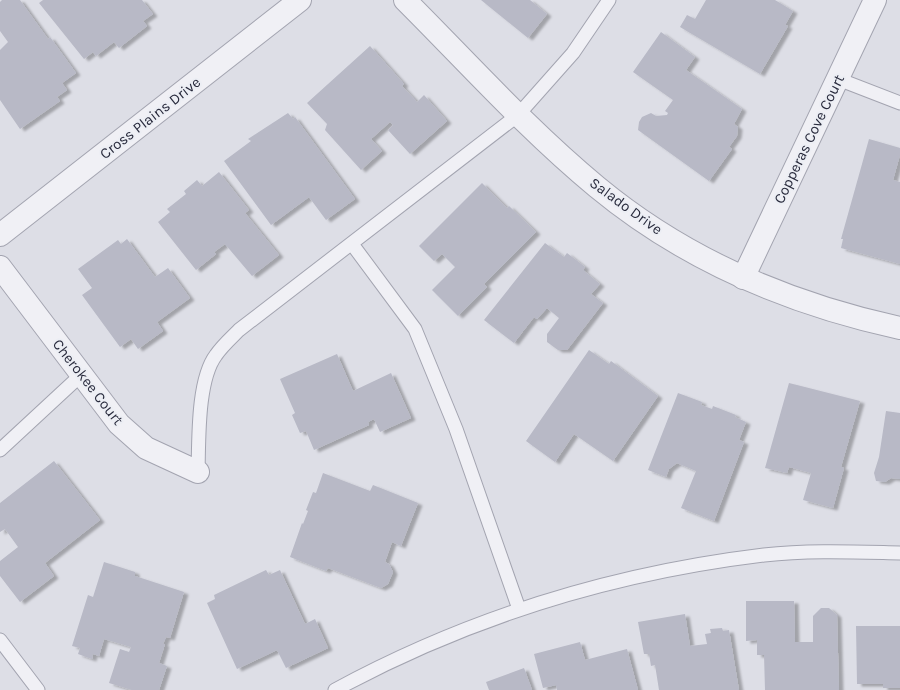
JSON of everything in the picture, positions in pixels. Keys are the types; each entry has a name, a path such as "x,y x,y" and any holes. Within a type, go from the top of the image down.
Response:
{"street":[{"name":"Cross Plains Drive","path":"0,235 300,0"},
{"name":"Salado Drive","path":"405,0 518,115 597,187 649,225 693,252 743,278 798,299 859,319 900,328"},
{"name":"Copperas Cove Court","path":"743,278 875,0"},
{"name":"Cherokee Court","path":"0,266 119,424 146,448 198,472"}],"lane":[{"path":"198,472 200,416 203,386 215,356 239,330 518,115 572,53 609,0"},
{"path":"838,79 900,103"},
{"path":"352,244 415,329 456,429 519,609"},
{"path":"0,450 81,375"},
{"path":"335,690 374,669 453,633 519,609 602,586 677,569 765,555 829,552 900,553"},
{"path":"0,640 38,690"}],"building":[{"path":"2,0 20,0 48,39 50,37 76,73 62,83 67,90 57,97 60,101 20,129 0,100 0,50 8,42 0,31 0,2"},
{"path":"43,0 142,0 153,14 143,21 147,26 119,48 114,42 96,56 93,52 84,59 39,3"},
{"path":"481,0 530,0 547,14 528,38"},
{"path":"706,0 775,0 793,11 785,25 788,26 760,74 680,27 687,15 695,19"},
{"path":"661,32 695,57 686,70 742,109 734,124 738,127 737,136 729,147 732,149 709,181 638,130 639,122 642,117 651,113 656,116 667,115 668,113 665,111 673,100 633,72"},
{"path":"370,46 404,84 402,86 417,102 424,95 447,121 410,154 388,130 393,125 390,122 371,139 382,151 361,170 325,130 327,124 307,103"},
{"path":"288,113 293,119 295,117 355,199 326,220 309,197 271,225 224,161 251,141 248,139"},
{"path":"869,139 900,148 900,155 893,180 900,182 900,264 841,248 843,239 841,239"},
{"path":"219,172 249,210 245,213 279,255 252,276 225,244 214,252 216,254 196,270 158,222 170,212 167,209 186,194 184,191 197,180 202,186"},
{"path":"482,183 507,208 509,206 536,232 484,284 487,287 458,316 432,290 455,267 442,254 434,261 419,246"},
{"path":"127,239 155,277 168,268 190,298 157,322 163,331 138,349 131,339 120,347 82,295 92,288 78,269 118,240 121,244"},
{"path":"545,243 564,257 567,253 585,267 583,270 600,284 591,294 603,303 567,350 558,350 547,342 547,334 559,318 547,308 537,319 534,317 514,343 484,320"},
{"path":"589,350 609,364 611,361 658,396 613,461 574,434 555,462 526,441"},
{"path":"337,354 353,391 391,373 411,418 380,432 374,419 368,422 369,425 314,450 306,431 300,433 292,415 295,413 280,379"},
{"path":"789,383 860,401 841,467 844,468 833,508 803,500 811,473 789,467 787,473 765,468"},
{"path":"678,393 702,402 701,405 712,409 713,406 736,415 735,417 746,422 739,440 744,442 714,521 681,508 696,471 677,463 669,469 666,477 648,470"},
{"path":"886,411 900,413 900,479 891,478 885,482 876,481 874,473 879,457"},
{"path":"54,461 100,520 45,563 54,576 20,602 0,576 0,561 18,547 5,529 0,532 0,503"},
{"path":"323,473 370,491 373,485 418,503 401,546 392,542 385,562 389,564 393,572 388,584 381,588 328,568 326,571 290,557 302,523 303,524 308,511 306,510 313,492 316,493"},
{"path":"104,562 135,572 135,576 184,592 170,638 166,637 163,644 165,644 159,663 167,666 159,690 132,690 109,683 120,649 129,652 131,647 104,639 99,656 93,654 92,659 78,654 80,648 72,646 88,595 93,597"},
{"path":"266,570 269,575 280,570 305,624 315,619 328,648 286,668 277,650 237,669 207,603 215,599 214,595"},
{"path":"746,601 794,601 795,642 813,642 813,616 821,608 829,608 837,615 839,690 765,690 764,655 757,655 757,640 746,641"},
{"path":"685,614 690,646 707,644 705,634 711,633 710,629 722,628 723,631 729,630 739,690 659,690 655,665 651,666 649,654 644,654 638,622"},
{"path":"856,626 900,626 900,688 883,688 883,684 857,684"},
{"path":"580,642 585,660 627,649 638,690 557,690 556,685 543,688 534,654"},
{"path":"524,668 532,690 489,690 486,682"}]}
